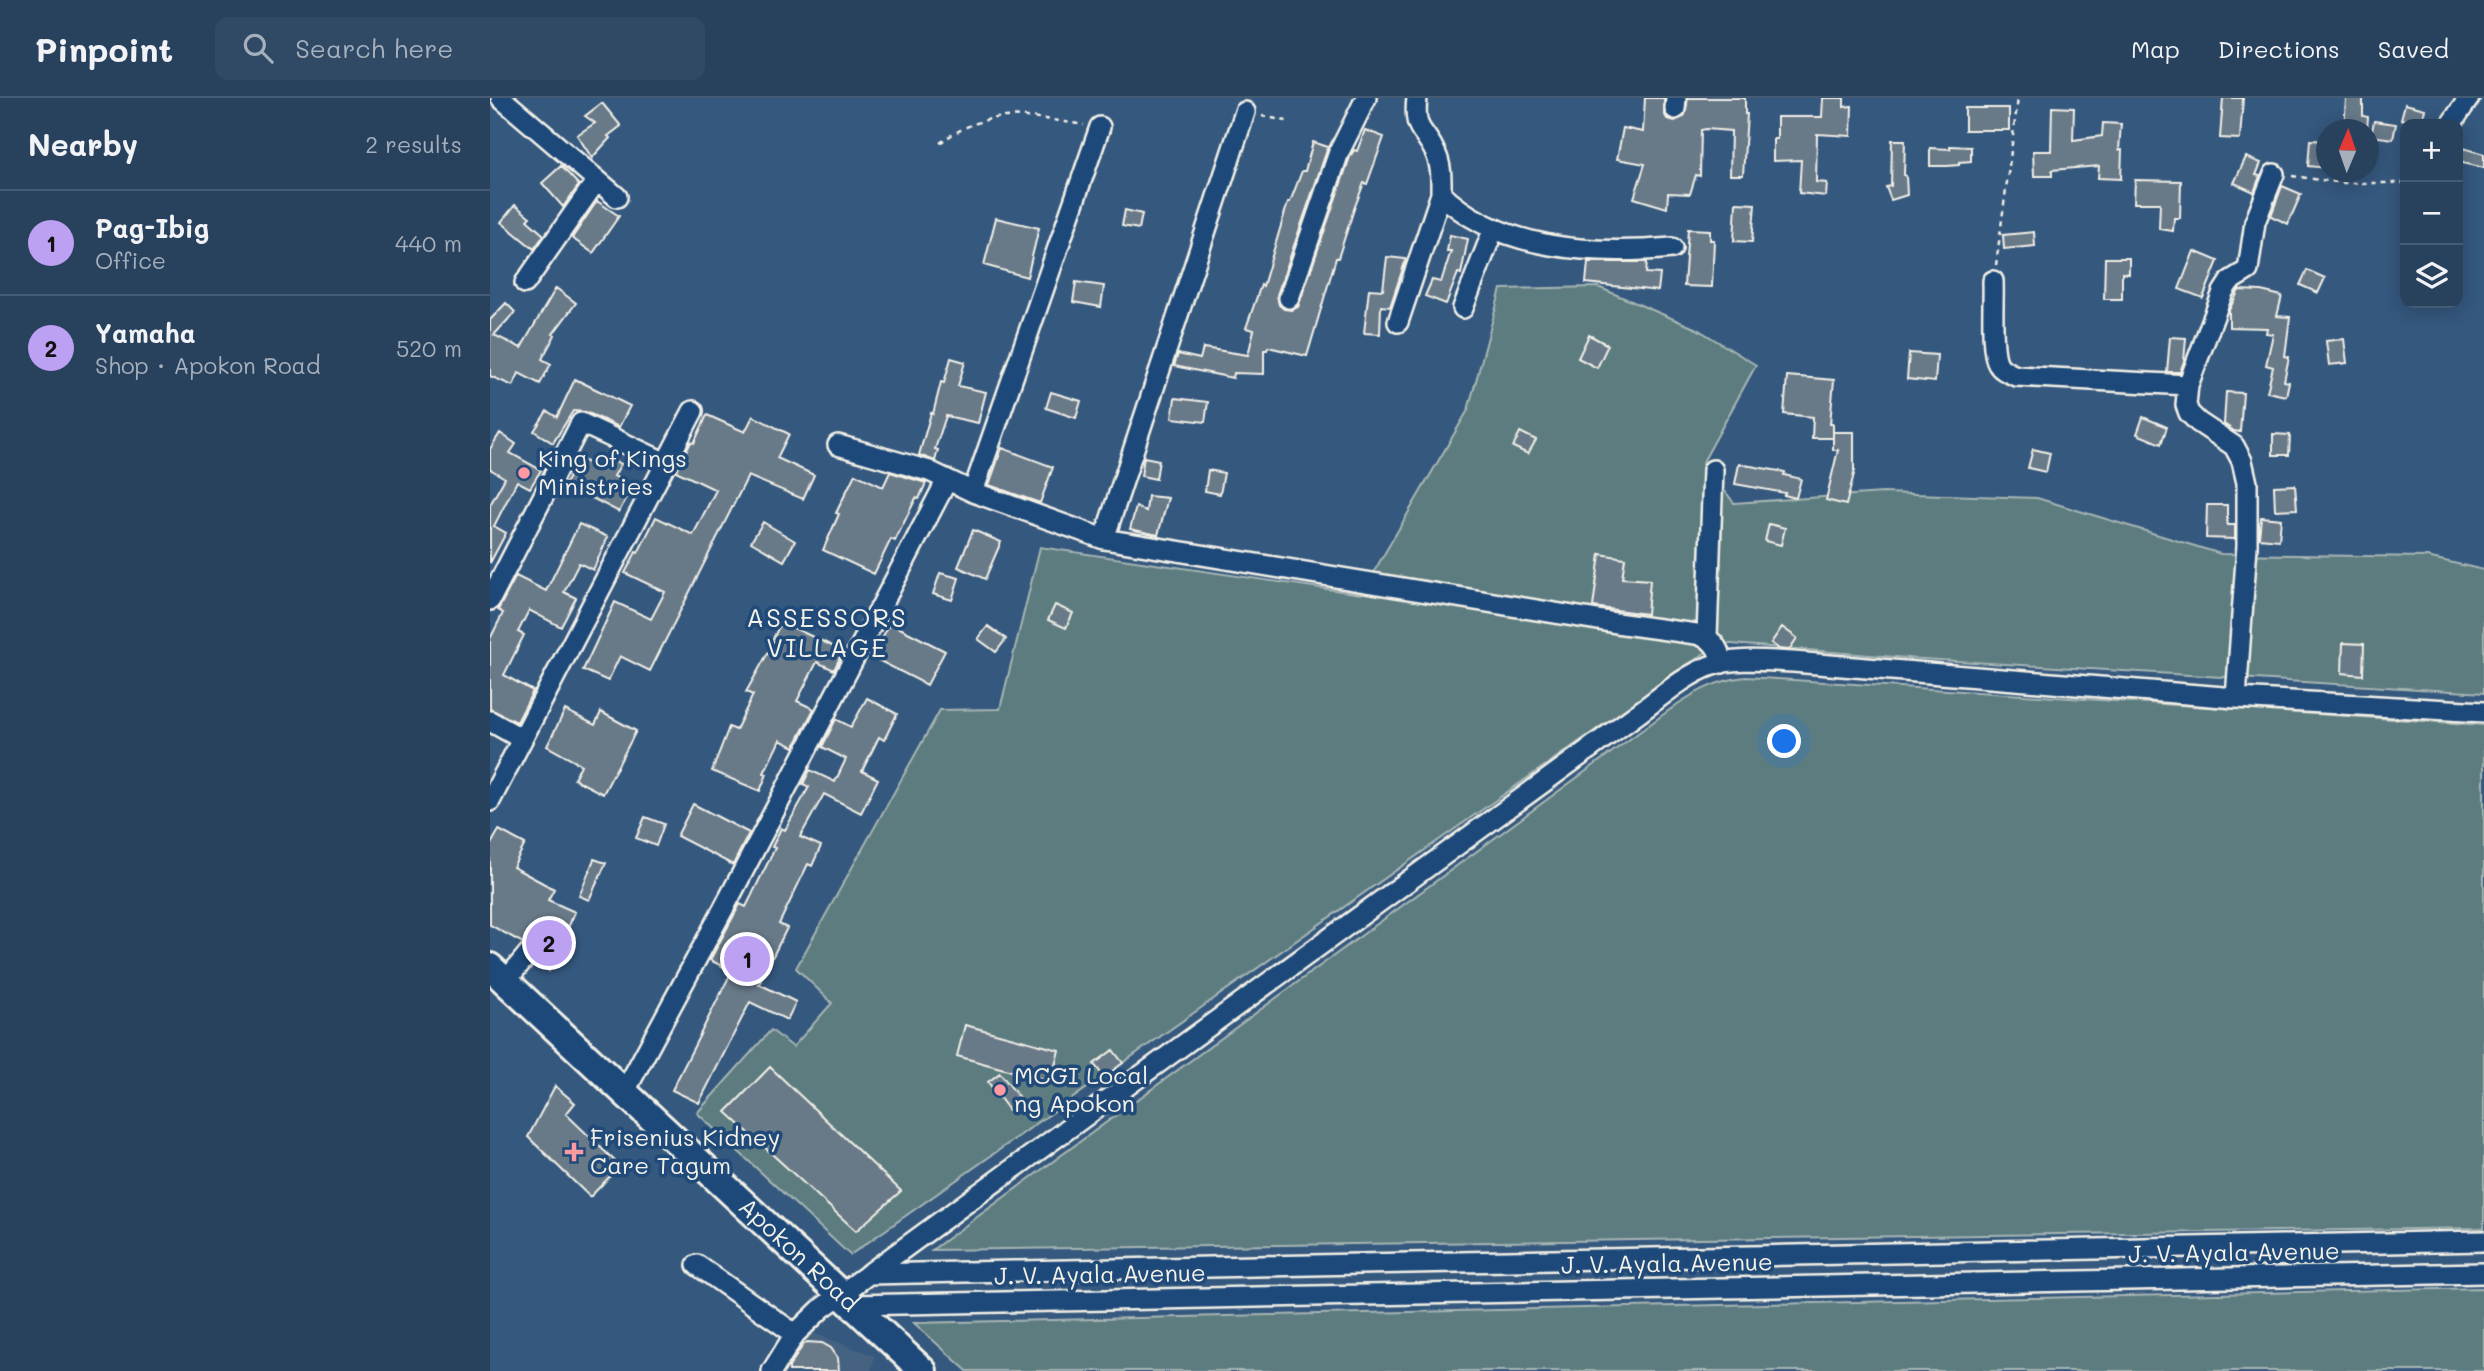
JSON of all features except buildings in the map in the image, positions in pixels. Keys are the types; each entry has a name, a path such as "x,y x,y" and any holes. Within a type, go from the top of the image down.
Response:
{"highway":[{"name":"Apokon Road","path":"498,974 923,1371"}],"street":[{"path":"501,98 617,197"},
{"path":"1289,298 1339,152 1366,98"},
{"path":"1398,322 1441,194 1440,165 1430,144 1416,125 1418,98"},
{"path":"2454,119 2465,99"},
{"path":"1104,539 1245,112"},
{"path":"973,492 1100,127"},
{"path":"2236,698 2246,546 2246,483 2242,461 2234,446 2198,422 2189,413 2186,405 2188,385 2222,292 2230,281 2248,270 2255,222 2274,174"},
{"path":"525,283 597,180"},
{"path":"1441,194 1454,206 1494,228 1539,242 1586,251 1630,252 1672,248"},
{"path":"1464,308 1494,228"},
{"path":"1993,281 1995,352 1998,364 2004,371 2017,376 2188,385"},
{"path":"490,801 693,411"},
{"path":"490,600 581,423 666,463"},
{"path":"838,445 929,471 973,492 1104,539 1707,637 1719,649 1722,663"},
{"path":"1707,637 1713,470"},
{"path":"624,1093 733,892 947,480"},
{"path":"772,1371 807,1320 846,1300 868,1274 1640,712 1683,681 1710,666 1722,663 1793,662 2236,698 2484,712"},
{"path":"490,722 522,738"},
{"path":"498,974 528,954"},
{"name":"J. V. Ayala Avenue","path":"868,1274 2484,1241"},
{"path":"2015,1251 2015,1282"},
{"path":"1457,1262 1458,1293"},
{"path":"697,1265 795,1334"},
{"name":"J. V. Ayala Avenue","path":"846,1300 1458,1293 2484,1273"}],"path":[{"path":"1993,281 2018,98"},
{"path":"1245,112 1286,121"},
{"path":"940,143 973,123 993,117 1042,119 1100,127"},
{"path":"2274,174 2343,183 2400,183"}],"shaded area":[{"path":"811,1332 875,1356 871,1371 784,1371"}],"green space":[{"path":"1598,287 1697,329 1756,365 1703,462 1734,503 1883,493 2037,498 2221,554 2427,557 2484,570 2484,693 1907,658 1719,643 850,1255 697,1113 771,1030 793,1047 832,1003 796,968 940,710 1000,709 1040,547 1361,594 1468,410 1501,289"},
{"path":"1746,677 2484,725 2484,1228 932,1250 1679,703 1711,686"},
{"path":"2484,1288 2484,1371 967,1371 914,1323"}],"place":[{"name":"King of Kings Ministries","path":"524,473"},
{"name":"Yamaha","path":"549,943"},
{"name":"Pag-Ibig","path":"747,959"},
{"name":"MCGI Local ng Apokon","path":"1000,1090"},
{"name":"Frisenius Kidney Care Tagum","path":"574,1152"}],"district":[{"name":"ASSESSORS VILLAGE","path":"827,633"}]}
